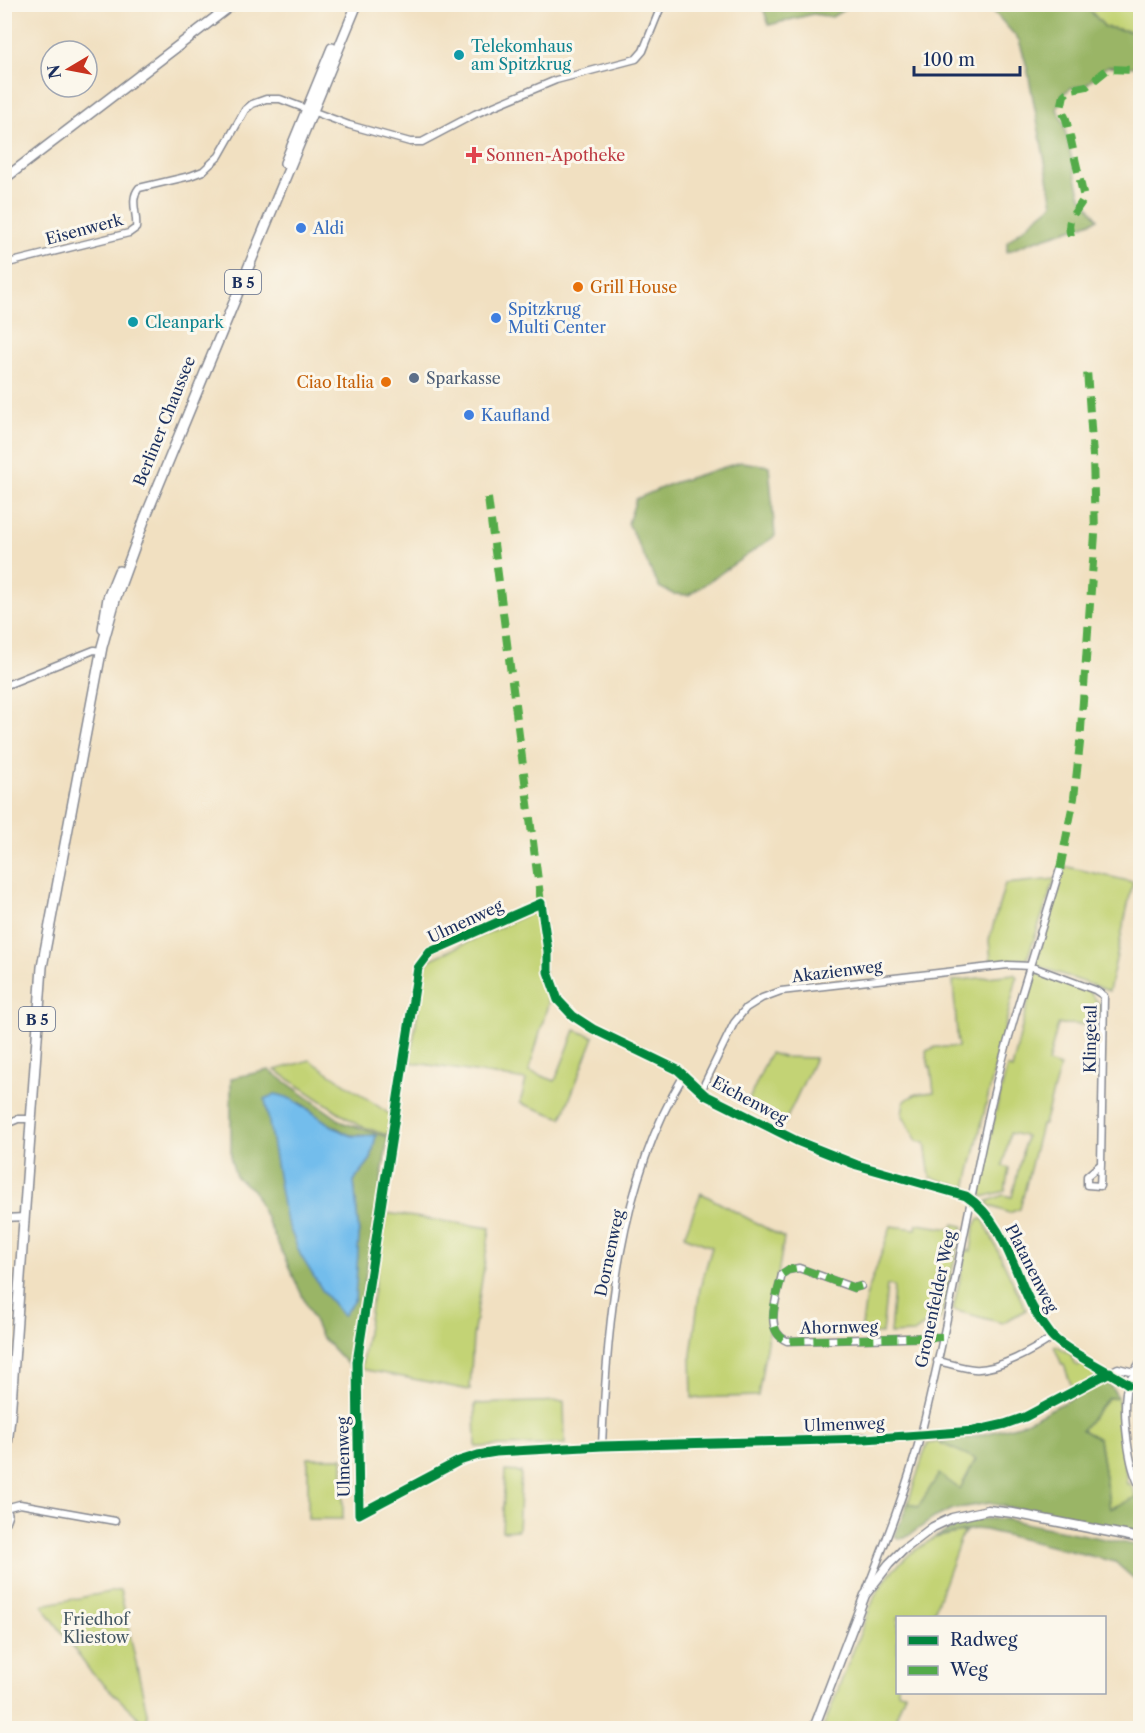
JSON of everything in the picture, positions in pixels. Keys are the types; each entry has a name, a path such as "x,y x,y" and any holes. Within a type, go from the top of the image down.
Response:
{"main road":[{"path":"4,179 233,4"},
{"name":"Berliner Chaussee","path":"4,1470 10,1418 43,958 99,649 146,518 310,111 350,4"},
{"name":"Berliner Chaussee","path":"310,111 357,4"},
{"path":"4,1522 7,1514 5,1508"},
{"path":"865,1595 889,1564 918,1538 933,1527 969,1513 988,1510 1001,1511 1140,1538"},
{"name":"Gronenfelder Weg","path":"814,1728 865,1595"}],"street":[{"path":"310,111 349,125 411,142 422,142 475,114 556,80 636,59 643,51 662,4"},
{"name":"Eisenwerk","path":"4,264 129,233 136,228 134,201 135,193 139,188 203,171 219,156 237,122 252,104 266,99 280,99 310,111"},
{"path":"4,686 99,649"},
{"name":"Gronenfelder Weg","path":"865,1595 887,1539 921,1436 990,1108 1060,869"},
{"name":"Eichenweg","path":"541,903 548,951 548,972 558,1000 573,1016 593,1029 678,1070 705,1095 797,1141 857,1165 966,1196 972,1200"},
{"name":"Ulmenweg","path":"541,903 430,952 418,968 357,1362 359,1514 459,1461 496,1452 602,1446 921,1436"},
{"name":"Akazienweg","path":"701,1091 734,1023 746,1008 762,998 781,991 845,983 1008,965 1030,966"},
{"name":"Klingetal","path":"1030,966 1095,990 1104,996 1101,1164"},
{"name":"Dornenweg","path":"602,1446 608,1332 624,1235 642,1170 655,1135 684,1075"},
{"path":"4,1125 18,1119 31,1119"},
{"name":"Platanenweg","path":"972,1200 992,1222 1030,1303 1053,1337 1128,1384"},
{"path":"4,1218 25,1217"},
{"name":"Ahornweg","path":"861,1286 854,1288 799,1268 788,1270 782,1274 772,1323 776,1333 787,1341 942,1337"},
{"path":"937,1361 974,1369 987,1368 1015,1358 1053,1337"},
{"path":"1140,1362 1128,1384 1126,1393 1126,1422 1135,1477 1140,1486"},
{"path":"1110,1372 1118,1368 1134,1372"},
{"path":"5,1508 20,1504 115,1521"}],"green space":[{"path":"762,5 780,5 784,10 806,5 852,5 832,17 813,14 769,25"},
{"path":"988,5 1085,5 1105,27 1140,33 1140,67 1108,66 1086,85 1071,88 1063,94 1057,109 1063,122 1080,194 1098,219 1007,252 1007,242 1053,204 1027,67 1019,40"},
{"path":"1085,5 1140,5 1140,33 1105,27"},
{"path":"741,462 769,466 775,536 689,595 673,594 659,587 628,523 636,499 673,483"},
{"path":"1064,866 1133,882 1109,991 1035,965"},
{"path":"1055,879 1027,959 991,961 989,940 1005,884"},
{"path":"537,910 548,1004 529,1071 555,1081 575,1030 594,1037 562,1118 520,1103 526,1080 410,1062 424,968 429,960"},
{"path":"1035,972 1089,991 1100,1005 1099,1025 1058,1024 1048,1063 1060,1067 1044,1124 1041,1125 1020,1209 1009,1213 990,1206 986,1202 1003,1195 1012,1197 1026,1136 1010,1133 1003,1166 1009,1168 1005,1191 983,1197 980,1194 995,1114 1007,1067 1012,1069"},
{"path":"1014,974 1017,977 966,1188 930,1177 925,1143 917,1141 902,1114 904,1101 916,1094 934,1092 931,1067 929,1067 926,1051 936,1047 958,1047 953,981"},
{"path":"770,1053 783,1057 815,1058 784,1124 746,1106"},
{"path":"310,1060 391,1115 387,1135 358,1125 275,1070"},
{"path":"269,1070 344,1123 388,1137 351,1368 321,1336 253,1190 236,1177 231,1160 231,1078","holes":["300,1102 321,1119 349,1135 375,1136 371,1159 354,1181 359,1236"]},
{"path":"701,1193 784,1238 758,1396 692,1398 691,1355 700,1288 712,1247 684,1236"},
{"path":"386,1213 490,1228 473,1337 470,1390 361,1369"},
{"path":"983,1219 1026,1310 1002,1323 953,1310 966,1250 971,1251 974,1228 978,1220"},
{"path":"917,1224 952,1229 954,1224 963,1226 940,1319 928,1323 914,1333 890,1334 894,1286 887,1285 882,1334 861,1333 866,1297 891,1226 916,1229"},
{"path":"1056,1345 1071,1355 1074,1364 1078,1366 1084,1363 1101,1375 1073,1390 1054,1346"},
{"path":"1140,1379 1140,1475 1131,1402"},
{"path":"1102,1383 1109,1384 1118,1397 1108,1398 1082,1430 1099,1439 1110,1509 1136,1497 1140,1502 1140,1534 989,1503 953,1509 934,1518 905,1538 899,1539 895,1536 908,1503 918,1507 939,1474 960,1489 976,1459 938,1442 973,1437 1020,1425"},
{"path":"1118,1397 1127,1484 1130,1484 1136,1497 1110,1509 1099,1439 1082,1430 1108,1398"},
{"path":"564,1401 565,1444 476,1447 475,1404"},
{"path":"938,1442 976,1458 960,1489 918,1507 908,1503 927,1444"},
{"path":"308,1458 343,1458 343,1519 308,1519"},
{"path":"505,1471 521,1472 518,1530 502,1531"},
{"path":"1004,1519 1140,1546 1140,1584 1115,1562 985,1530 974,1529 934,1538 965,1522"},
{"path":"966,1531 960,1540 932,1616 896,1616 896,1694 905,1694 892,1728 823,1728 875,1595 890,1573 911,1553 934,1538"},
{"name":"Friedhof Kliestow","path":"120,1590 148,1717 143,1722 90,1671 42,1605"}],"water":[{"path":"275,1094 295,1101 328,1124 350,1135 376,1135 371,1159 354,1181 359,1236 355,1299 343,1316 324,1293 301,1256 285,1217 265,1099"}],"marked path":[{"path":"1071,236 1070,220 1084,198 1066,119 1061,109 1064,95 1071,89 1087,86 1108,69 1140,70"},
{"path":"1060,869 1074,798 1080,743 1095,534 1093,456 1087,370"},
{"path":"488,498 541,903"},
{"path":"861,1286 854,1288 799,1268 788,1270 782,1274 775,1302 773,1321 775,1329 779,1336 787,1341 942,1337"}],"cycle path":[{"path":"1110,1372 1025,1417 974,1431 865,1439 602,1446 478,1455 459,1461 359,1514 357,1362 418,968 430,952 541,903 548,951 548,972 558,1000 573,1016 593,1029 678,1070 705,1095 797,1141 857,1165 966,1196 978,1206 997,1230 1031,1304 1051,1335 1075,1353 1099,1367 1110,1373 1128,1384"}],"place":[{"name":"Telekomhaus am Spitzkrug","path":"459,55"},
{"name":"Sonnen-Apotheke","path":"474,155"},
{"name":"Aldi","path":"301,228"},
{"name":"Grill House","path":"578,287"},
{"name":"Spitzkrug Multi Center","path":"496,318"},
{"name":"Cleanpark","path":"133,322"},
{"name":"Sparkasse","path":"414,378"},
{"name":"Ciao Italia","path":"386,382"},
{"name":"Kaufland","path":"469,415"}]}
